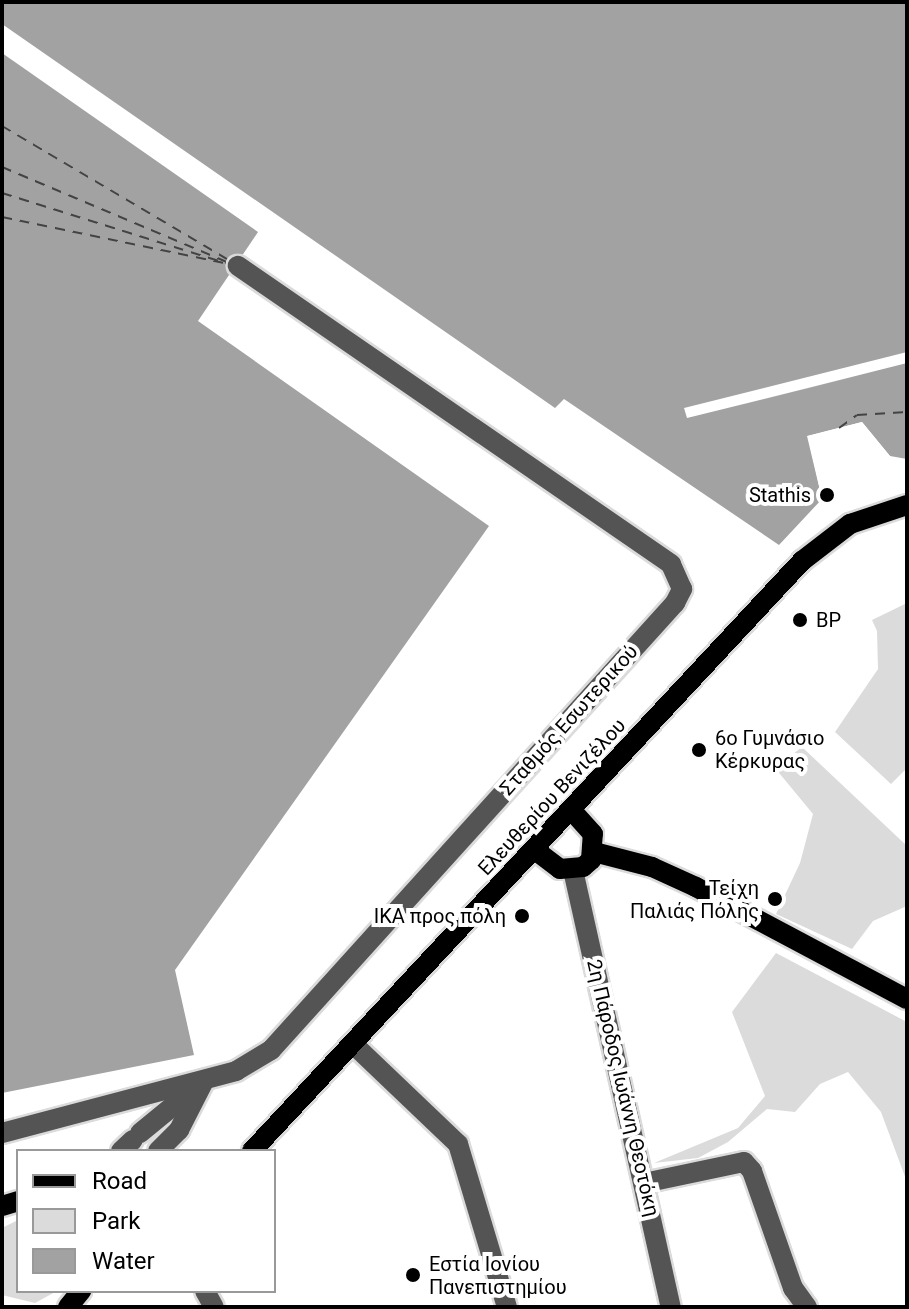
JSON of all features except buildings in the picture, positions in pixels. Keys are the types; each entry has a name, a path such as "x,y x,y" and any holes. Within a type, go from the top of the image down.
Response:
{"main road":[{"name":"Ελευθερίου Βενιζέλου","path":"254,1149 814,550 850,524 907,505"},
{"path":"535,850 560,869 583,867 594,852 593,834 572,811"},
{"path":"594,852 652,867 696,887 907,999"}],"street":[{"name":"Σταθμός Εσωτερικού","path":"2,1133 204,1081 236,1071 271,1050 675,603 682,589 671,564 238,266"},
{"name":"2η Πάροδος Ιωάννη Θεοτόκη","path":"573,870 671,1307"},
{"path":"353,1044 458,1144 507,1307"},
{"path":"131,1141 204,1081"},
{"path":"160,1149 179,1130 204,1081"},
{"path":"644,1183 744,1162 752,1171 793,1288 807,1307"}],"green space":[{"path":"907,603 907,768 891,784 835,732 878,669 877,631 872,620"},
{"path":"802,747 907,846 907,906 873,921 852,949 776,914 800,863 813,814 775,768"},
{"path":"776,953 907,1022 907,1182 881,1112 848,1072 820,1084 795,1112 767,1109 728,1142 698,1158 654,1163 738,1128 765,1096 732,1012"},
{"path":"16,1221 16,1293 53,1293 35,1303 2,1295 2,1228"}],"water":[{"path":"2,2 907,2 907,459 890,456 862,422 808,436 822,499 779,545 564,399 555,408 2,24"},
{"path":"2,53 258,232 198,321 489,526 175,970 194,1055 2,1093"}],"pier":[{"path":"907,352 907,363 812,387 687,418 684,408"},
{"path":"862,422 894,461 860,427 812,439 822,499 807,436"}],"ferry route":[{"path":"2,126 230,261"},
{"path":"2,167 229,263"},
{"path":"2,193 226,263"},
{"path":"2,217 225,263"},
{"path":"839,428 857,415 907,412"}],"place":[{"name":"Stathis","path":"827,495"},
{"name":"BP","path":"800,620"},
{"name":"6ο Γυμνάσιο Κέρκυρας","path":"699,750"},
{"name":"Τείχη Παλιάς Πόλης","path":"775,899"},
{"name":"ΙΚΑ προς πόλη","path":"522,916"},
{"name":"Εστία Ιονίου Πανεπιστημίου","path":"413,1275"}]}
